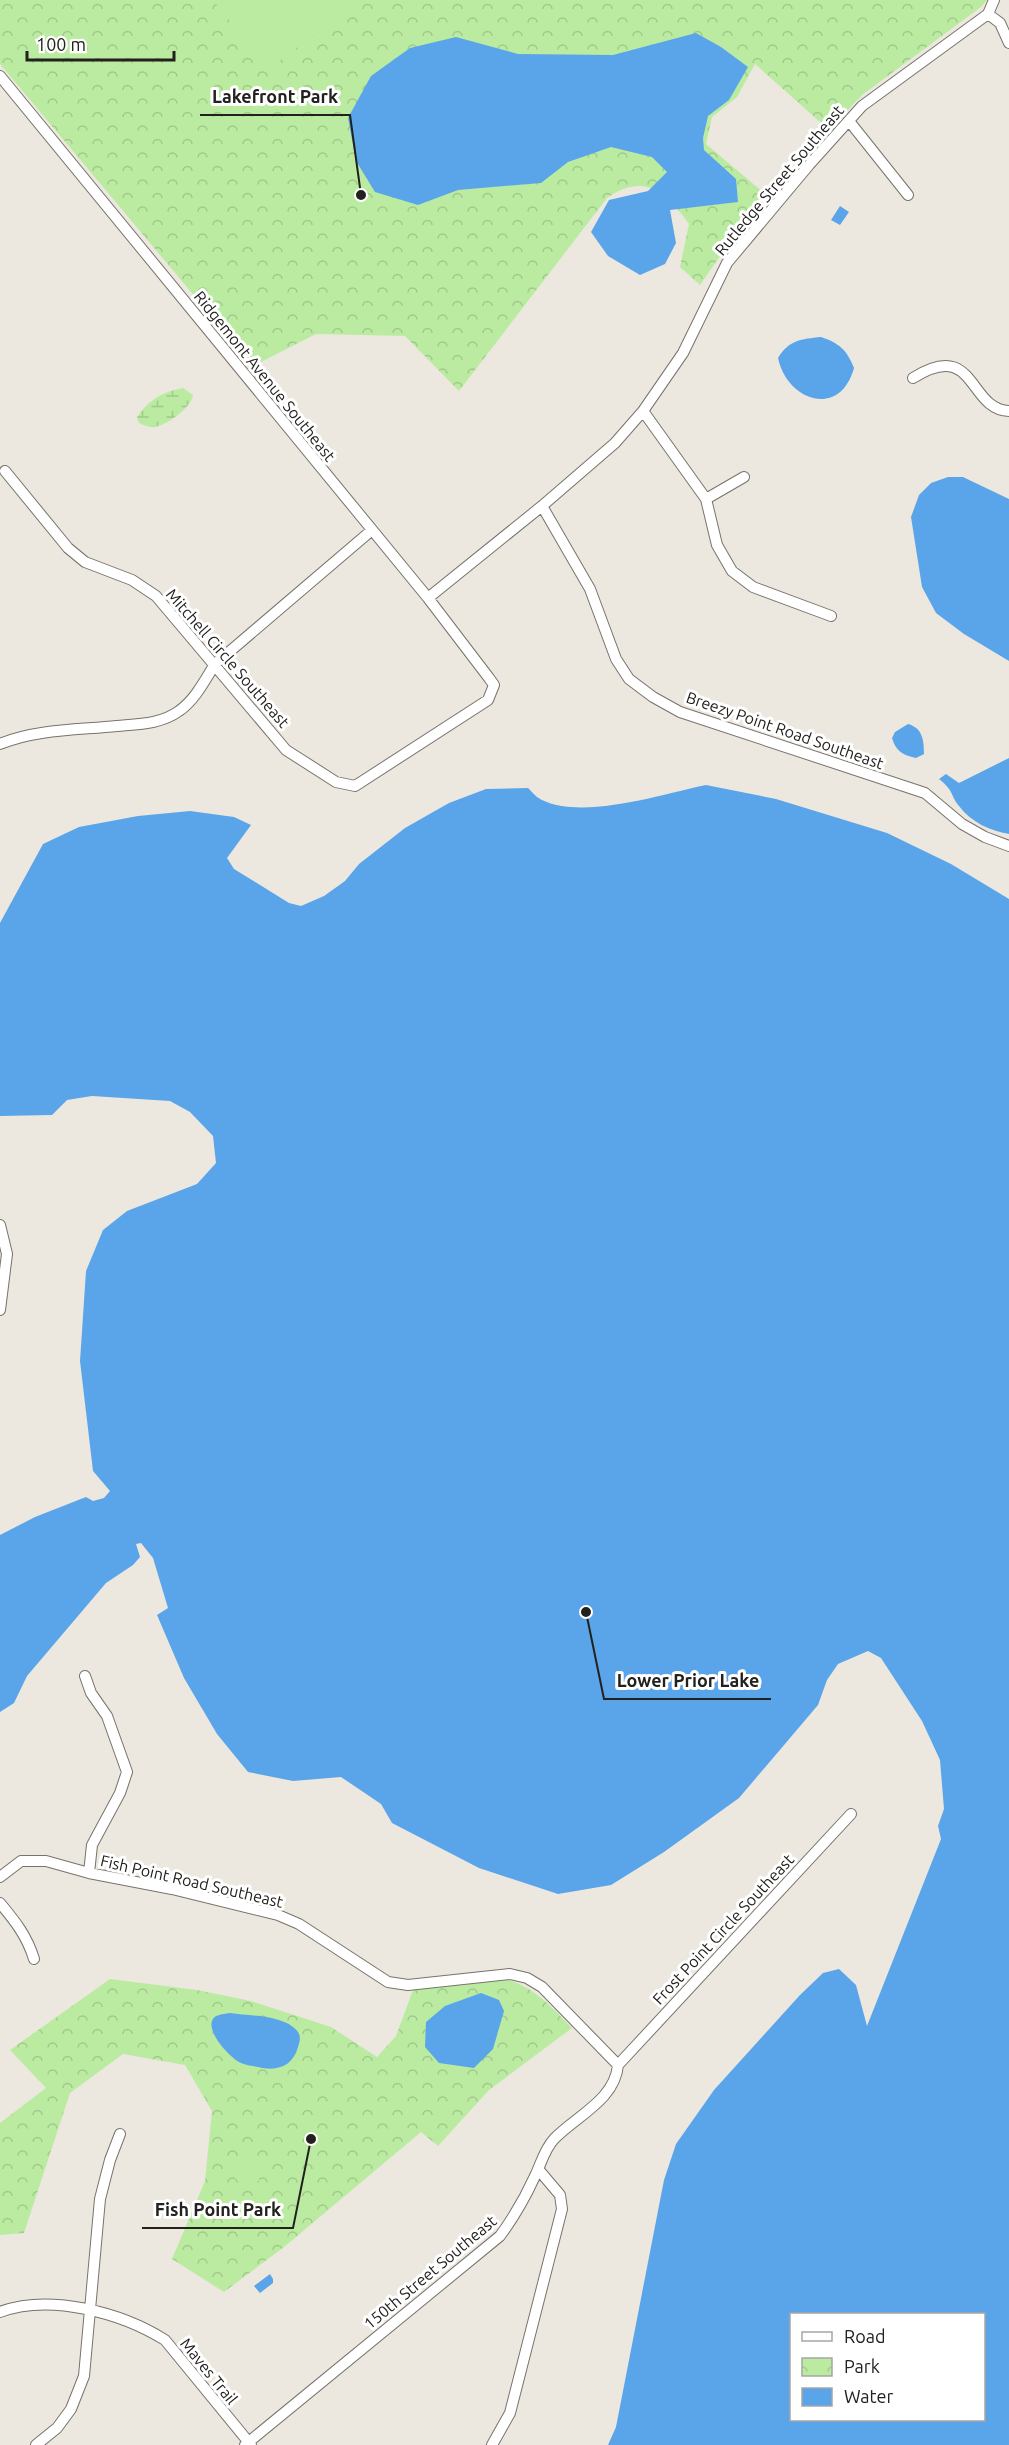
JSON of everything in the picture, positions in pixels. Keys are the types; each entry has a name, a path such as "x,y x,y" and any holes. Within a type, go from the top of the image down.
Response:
{"street":[{"path":"994,0 988,14 1000,23 1009,43"},
{"name":"Rutledge Street Southeast","path":"428,598 542,506 615,443 643,411 682,352 727,263 809,165 862,106 988,14"},
{"name":"Ridgemont Avenue Southeast","path":"0,75 428,598 494,685 488,700 355,786"},
{"path":"849,121 908,195"},
{"path":"913,378 928,368 945,365 963,372 990,403 1001,410 1009,411"},
{"path":"643,411 706,499 717,545 732,570 753,587 831,616"},
{"name":"Mitchell Circle Southeast","path":"4,471 68,548 85,562 132,580 156,596 286,750 336,782 355,786"},
{"path":"706,499 744,477"},
{"name":"Breezy Point Road Southeast","path":"542,506 590,589 616,659 629,679 653,697 680,712 925,793 962,824 985,837 1009,846"},
{"path":"0,744 36,734 156,723 179,711 197,693 215,664 372,530"},
{"path":"0,1225 7,1254 0,1310"},
{"path":"85,1676 91,1693 107,1716 127,1772 120,1794 92,1845 89,1873"},
{"name":"Frost Point Circle Southeast","path":"618,2065 850,1814"},
{"name":"Fish Point Road Southeast","path":"0,1876 21,1861 46,1861 89,1873 172,1889 278,1915 299,1924 388,1982 408,1985 510,1974 527,1978 542,1987 618,2065"},
{"path":"0,1904 22,1930 34,1959"},
{"name":"150th Street Southeast","path":"248,2444 500,2236 518,2211 544,2152 553,2140 609,2091 617,2078 618,2065"},
{"path":"36,2445 57,2428 71,2409 84,2376 100,2199 110,2160 120,2134"},
{"path":"492,2445 510,2413 562,2209 560,2195 538,2169"},
{"name":"Maves Trail","path":"0,2312 34,2305 91,2309 129,2320 165,2340 248,2444"}],"green space":[{"path":"0,0 987,0 981,7 862,95 829,130 755,64 737,97 712,117 706,144 764,193 700,285 680,267 689,224 672,203 654,189 644,186 620,190 607,198 459,391 405,336 316,334 253,366 0,64"},
{"path":"213,0 356,0 357,1 269,69"},
{"path":"183,388 193,395 188,405 177,416 164,424 153,427 139,423 137,417 151,401 169,391"},
{"path":"110,1979 197,1990 251,2001 331,2027 377,2057 396,2036 413,1990 508,1980 535,1993 572,2028 489,2090 438,2146 421,2132 284,2247 224,2292 172,2259 205,2181 212,2111 185,2065 123,2054 70,2093 24,2233 0,2235 0,2123 46,2088 10,2050"},
{"path":"237,2160 260,2161 259,2181 235,2179"}],"water":[{"path":"696,33 721,47 748,67 729,100 708,116 703,138 704,150 736,179 738,202 670,210 676,243 665,264 640,275 608,256 591,232 609,200 648,191 667,172 652,157 611,147 568,162 541,183 458,190 418,205 375,192 356,161 348,118 371,76 410,48 456,37 518,54 613,55"},
{"path":"840,206 849,212 840,225 831,220"},
{"path":"821,337 842,348 854,368 847,384 837,394 826,399 802,394 783,373 778,358 791,344"},
{"path":"948,477 963,477 1009,499 1009,661 964,634 936,613 922,587 911,517 919,495 931,483"},
{"path":"908,724 920,732 923,740 924,754 916,758 900,752 892,738 895,732"},
{"path":"1009,758 1009,834 995,831 969,817 939,779 946,774 959,783"},
{"path":"706,785 776,799 887,833 951,864 1009,899 1009,2445 608,2445 616,2427 664,2180 676,2144 714,2090 800,1995 823,1973 839,1969 856,1985 867,2026 941,1839 938,1826 944,1809 940,1760 922,1721 881,1658 868,1651 838,1664 827,1680 818,1705 739,1798 664,1852 611,1885 558,1894 479,1868 392,1823 381,1804 341,1777 293,1781 248,1772 217,1734 184,1678 157,1615 168,1608 153,1558 141,1543 136,1544 140,1557 133,1565 106,1583 27,1676 14,1703 0,1712 0,1535 35,1517 86,1497 93,1501 104,1498 110,1491 93,1471 80,1361 86,1271 103,1230 127,1211 197,1184 216,1163 213,1136 190,1112 170,1101 92,1096 67,1100 52,1115 0,1116 0,923 43,844 79,827 138,816 190,811 234,817 251,825 227,858 234,869 289,903 301,906 324,896 345,881 359,864 405,828 449,803 486,789 528,788 542,800 579,807 646,799"},
{"path":"481,1993 499,2000 504,2011 493,2049 474,2068 439,2063 425,2047 426,2022 445,2006"},
{"path":"230,2013 271,2018 287,2023 299,2034 296,2054 288,2063 272,2069 247,2065 236,2060 215,2037 211,2024 216,2016"},
{"path":"270,2274 273,2283 260,2293 254,2286"}],"place":[{"name":"Lakefront Park","path":"361,195"},
{"name":"Lower Prior Lake","path":"586,1612"},
{"name":"Fish Point Park","path":"311,2139"}]}
